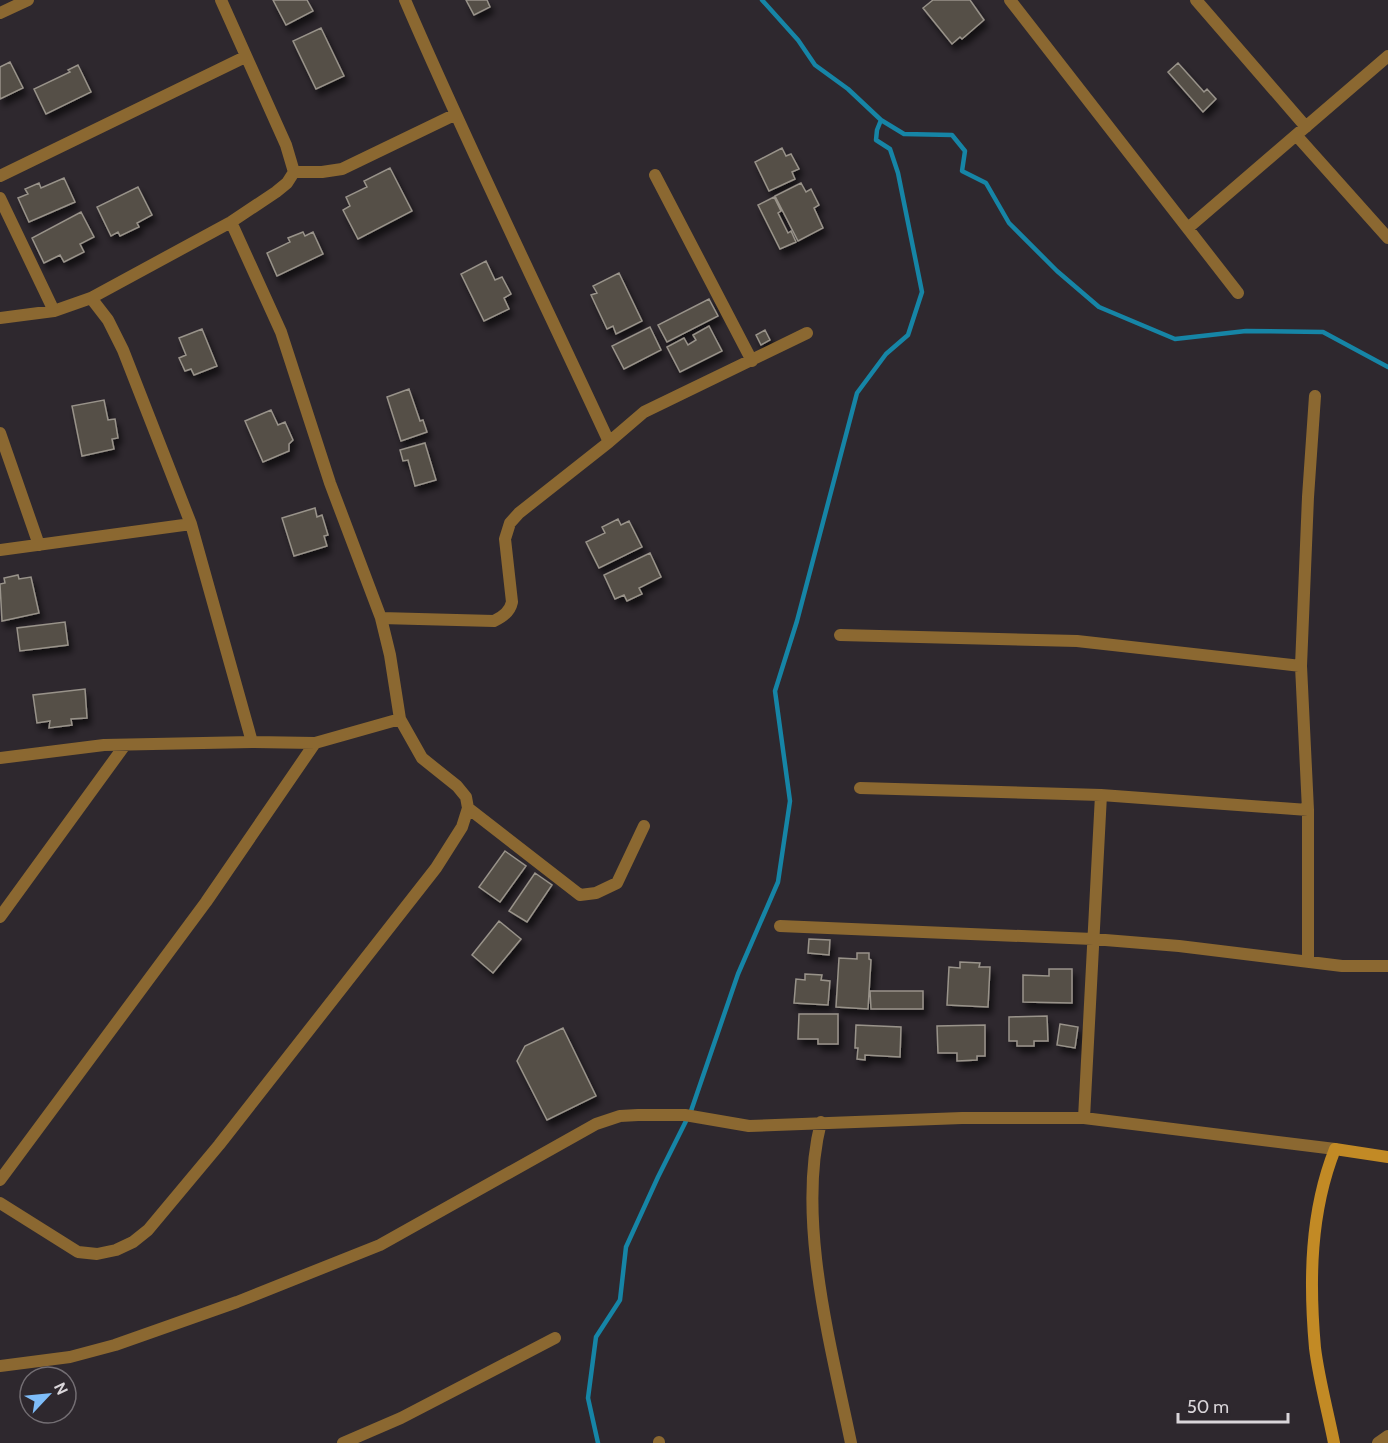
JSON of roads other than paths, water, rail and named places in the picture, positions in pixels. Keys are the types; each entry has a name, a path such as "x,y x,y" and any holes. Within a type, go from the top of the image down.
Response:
{"street":[{"path":"0,13 28,0"},
{"path":"0,318 54,311 91,298 231,222 287,183 294,172 286,145 221,0"},
{"path":"405,0 454,115 517,243 609,442"},
{"path":"1010,0 1239,293"},
{"path":"1196,0 1388,238"},
{"path":"1188,228 1388,56"},
{"path":"0,176 245,57"},
{"path":"294,172 342,169 454,115"},
{"path":"655,175 752,361"},
{"path":"0,198 54,311"},
{"path":"0,1203 78,1252 97,1254 116,1250 134,1242 148,1230 219,1146 436,868 462,828 468,808 466,797 457,786 422,758 400,719 390,655 381,618 330,483 281,332 231,222"},
{"path":"91,298 108,320 123,350 191,524 252,742"},
{"path":"381,618 494,621 502,617 509,611 512,602 505,539 510,523 519,513 644,412 807,333"},
{"path":"1308,962 1308,810 1301,666 1315,396"},
{"path":"0,433 39,545"},
{"path":"0,550 191,524"},
{"path":"840,635 1077,641 1301,666"},
{"path":"0,758 104,745 315,743 400,719"},
{"path":"0,1180 206,902 315,743"},
{"path":"0,917 124,745"},
{"path":"860,788 1101,795 1308,810"},
{"path":"1084,1118 1101,795"},
{"path":"468,808 580,895 596,893 617,883 644,826"},
{"path":"780,926 1094,939 1179,946 1342,966 1388,966"},
{"path":"0,1366 70,1357 115,1345 237,1302 380,1245 596,1124 620,1116 690,1116 749,1126 962,1118 1084,1118 1388,1157"},
{"path":"821,1122 814,1147 812,1175 814,1240 827,1324 850,1443"},
{"path":"1334,1443 1316,1350 1312,1275 1316,1218 1324,1177 1335,1149"},
{"path":"343,1443 401,1418 555,1338"},
{"path":"1378,1443 1388,1436"}],"waterway":[{"path":"762,0 798,40 815,65 848,89 881,120 904,134 952,135 965,151 962,171 986,183 1009,223 1057,271 1099,307 1175,339 1246,331 1323,332 1388,367"},
{"path":"598,1443 588,1398 596,1337 620,1300 626,1247 691,1111 738,974 778,882 790,801 775,691 797,621 857,393 886,354 908,335 922,292 898,173 890,149 876,140 881,120"}]}
